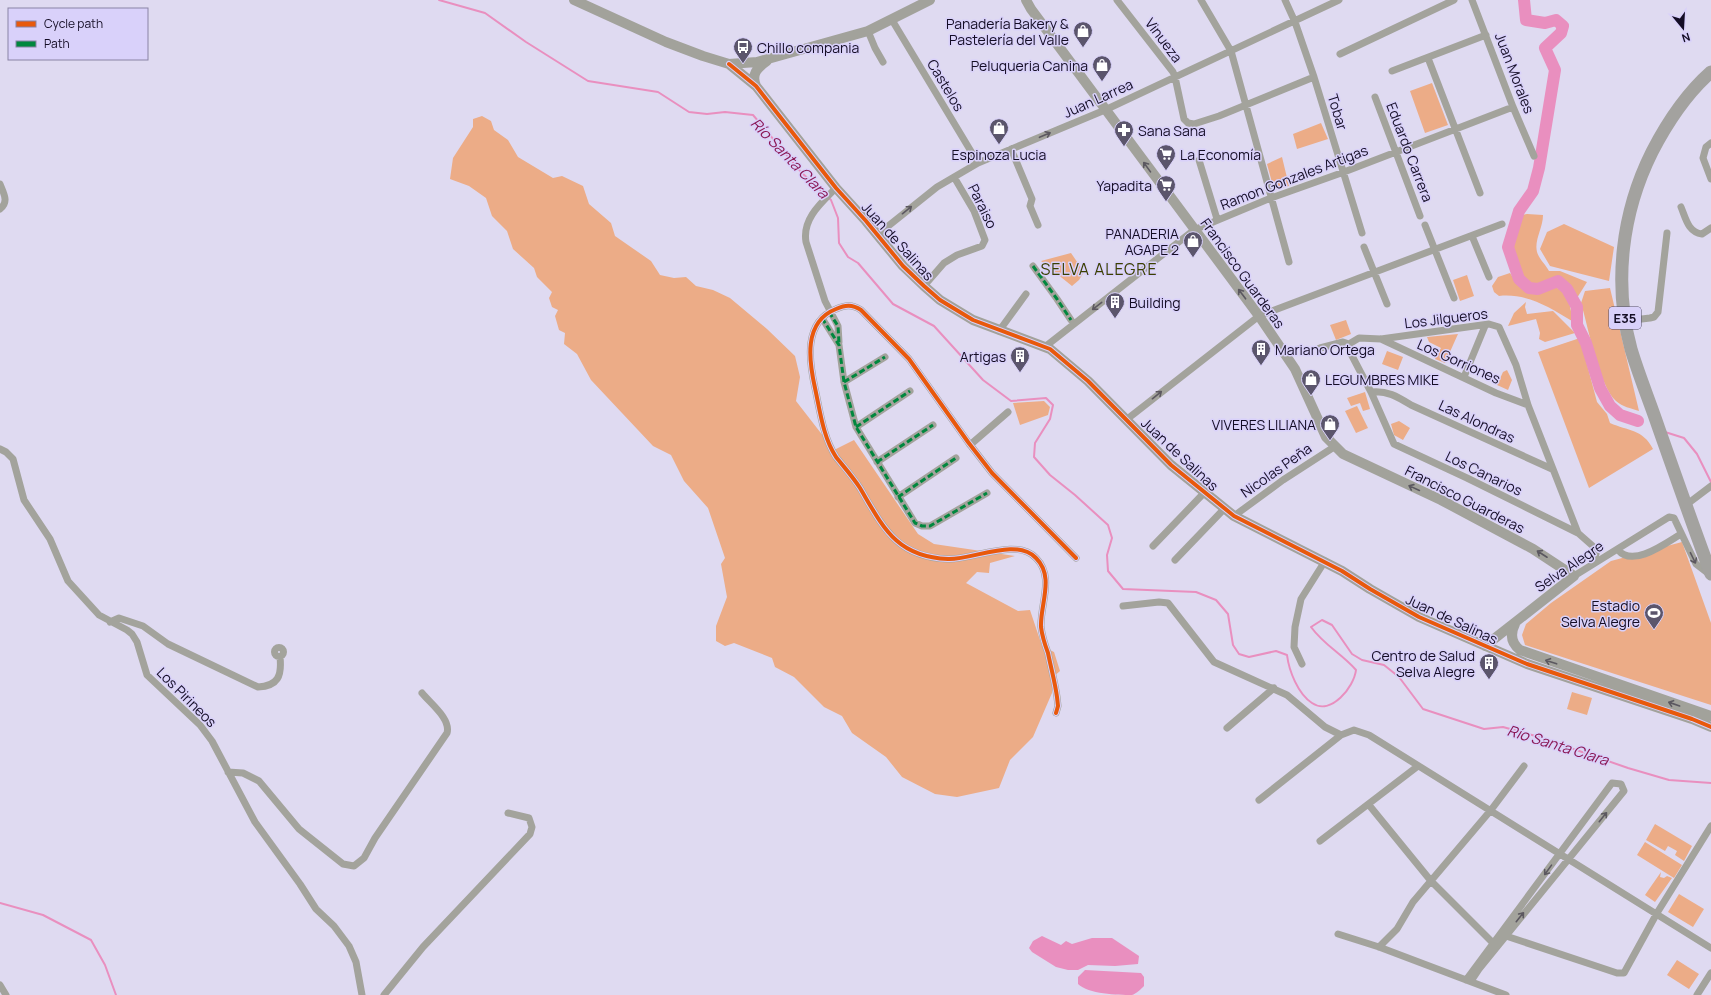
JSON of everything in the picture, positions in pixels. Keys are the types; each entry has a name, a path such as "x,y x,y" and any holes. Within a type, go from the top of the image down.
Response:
{"highway":[{"name":"E35","path":"1711,72 1690,94 1666,126 1640,179 1629,212 1622,257 1623,308 1631,349 1711,575"}],"street":[{"name":"Juan de Salinas","path":"574,0 666,42 729,64 750,64 868,31 930,0"},
{"name":"Francisco Guarderas","path":"1026,0 1105,110 1259,316 1295,369 1322,428 1334,447 1343,454 1441,500 1533,549 1574,576"},
{"name":"Vinueza","path":"1117,0 1175,77"},
{"path":"1201,0 1231,51 1289,262"},
{"name":"Tobar","path":"1285,0 1295,22 1314,77 1362,233"},
{"name":"Juan Larrea","path":"877,235 927,194 978,163 1105,110 1339,0"},
{"path":"1340,54 1452,0"},
{"name":"Juan Morales","path":"1472,0 1513,107 1534,156"},
{"name":"Castelos","path":"892,20 978,163"},
{"path":"868,31 883,62"},
{"path":"1392,71 1486,35"},
{"path":"756,86 754,77 755,72 774,57"},
{"path":"1428,58 1457,128 1480,193"},
{"name":"Juan de Salinas","path":"729,64 756,86 836,188 903,266 924,286 958,312 973,320 999,331 1046,346 1088,381 1171,465 1224,510 1325,561 1419,617 1527,664 1692,719 1711,727"},
{"path":"1175,77 1184,119 1188,123 1194,124 1314,77"},
{"name":"Eduardo Carrera","path":"1375,97 1420,216"},
{"name":"Ramon Gonzales Artigas","path":"1046,346 1194,230 1271,198 1344,172 1513,107"},
{"path":"1711,143 1706,147 1703,158 1711,180"},
{"path":"1011,149 1032,199 1030,206 1038,225"},
{"path":"1199,160 1217,220"},
{"name":"Paraiso","path":"924,286 944,263 957,255 982,246 985,240 974,211 954,177"},
{"path":"0,184 6,199 4,206 0,209"},
{"path":"836,188 812,213 806,228 805,237 829,312 838,326 844,382 856,427 876,462 915,523 922,526 930,526 987,493"},
{"path":"1681,207 1692,231 1702,234 1711,228"},
{"path":"1126,420 1259,316 1435,251 1502,224"},
{"path":"1425,225 1454,298"},
{"path":"1625,321 1654,317 1658,312 1667,233"},
{"path":"1472,236 1489,277"},
{"path":"1364,247 1387,304"},
{"path":"1033,266 1071,320"},
{"path":"999,331 1026,294"},
{"path":"1056,713 1057,697 1041,628 1042,606 1046,589 1044,571 1040,562 1029,552 1010,549 957,558 941,558 916,552 902,545 889,535 872,512 859,487 836,457 825,435 810,369 809,355 812,334 818,322 829,312 845,305 856,307 861,310 908,359 992,473 1076,558"},
{"path":"822,318 839,345"},
{"name":"Los Jilgueros","path":"1320,348 1343,342 1349,344 1359,338 1381,339 1495,325 1502,331 1516,365 1528,405 1578,533"},
{"path":"1464,377 1485,326"},
{"name":"Los Gorriones","path":"1381,339 1496,392 1528,405"},
{"path":"1349,344 1350,352 1371,392"},
{"path":"844,382 885,356"},
{"path":"856,427 910,391"},
{"name":"Las Alondras","path":"1371,392 1383,391 1393,394 1411,404 1552,469"},
{"name":"Los Canarios","path":"1371,392 1394,444 1578,533 1595,548 1596,554 1592,564"},
{"path":"970,445 1008,412"},
{"path":"876,462 933,425"},
{"name":"Nicolas Peña","path":"1234,516 1283,480 1334,447"},
{"name":"Los Pirineos","path":"0,449 6,452 13,459 24,500 50,539 68,581 99,615 132,634 137,642 147,675 200,725 220,754 255,822 300,884 316,909 334,926 349,946 356,962 362,995"},
{"path":"898,496 956,458"},
{"path":"1686,505 1710,487"},
{"path":"1153,546 1204,492"},
{"path":"1175,560 1224,510"},
{"name":"Selva Alegre","path":"1485,646 1515,624 1543,599 1574,576 1669,517 1674,518 1681,534"},
{"path":"1618,550 1625,556 1640,556 1681,534 1696,564 1711,575"},
{"path":"1302,664 1294,647 1296,620 1301,599 1325,561"},
{"path":"1123,606 1159,602 1168,603 1214,662 1274,688 1295,701 1325,727 1342,735"},
{"path":"110,622 119,618 143,626 168,644 258,687 268,686 279,676 281,668 280,657"},
{"name":"Juan de Salinas","path":"1515,624 1512,641 1520,650 1538,658 1711,716"},
{"path":"1227,728 1274,688"},
{"path":"228,772 243,773 258,781 299,829 343,864 354,866 364,858 375,838 447,734 448,729 445,720 422,694"},
{"path":"1259,800 1342,735 1354,730 1362,731 1560,854 1569,858 1711,948"},
{"path":"1320,841 1418,766"},
{"path":"1379,947 1397,929 1413,902 1491,810 1524,766"},
{"path":"1612,783 1621,784 1624,791 1469,980 1612,783"},
{"path":"1369,805 1431,881 1494,944"},
{"path":"384,995 429,941 530,834 532,827 529,818 508,813"},
{"path":"1506,936 1620,974 1626,971 1657,913 1711,826"},
{"path":"1338,934 1379,947 1506,995"},
{"path":"1697,995 1711,973"},
{"path":"0,985 6,995"}],"shaded area":[{"path":"1432,83 1448,125 1425,133 1410,91"},
{"path":"482,116 491,121 494,130 508,140 518,157 553,178 562,176 583,186 589,204 611,223 615,236 651,261 660,275 674,278 686,277 696,286 713,290 730,298 767,329 795,356 800,377 796,401 834,450 854,440 918,534 934,544 1015,556 990,563 989,573 977,572 966,583 1018,611 1030,610 1042,646 1054,652 1060,671 1052,678 1052,693 1033,737 1010,760 999,788 957,797 935,794 902,777 886,757 852,733 842,716 824,707 794,677 775,667 772,658 734,643 725,646 716,641 716,626 727,597 721,564 725,558 708,508 684,481 671,455 653,446 591,380 577,354 564,344 565,333 559,330 555,316 558,310 552,307 549,298 552,292 537,277 534,268 513,249 507,231 492,216 486,198 469,186 450,179 453,158 473,127 473,119"},
{"path":"1321,123 1328,139 1297,149 1293,134"},
{"path":"1282,157 1289,186 1274,190 1267,164"},
{"path":"1527,214 1543,215 1536,247 1539,257 1549,271 1560,271 1587,282 1577,298 1565,281 1559,277 1537,285 1530,283 1521,274 1513,246 1517,216"},
{"path":"1564,224 1614,247 1609,281 1550,266 1540,249 1547,232"},
{"path":"1071,253 1084,272 1079,280 1072,286 1041,261"},
{"path":"1510,273 1524,289 1529,291 1540,291 1554,286 1559,289 1568,300 1572,321 1537,302 1519,297 1499,296 1494,292 1492,286 1498,277"},
{"path":"1467,275 1474,296 1460,301 1453,280"},
{"path":"1610,288 1639,411 1621,405 1616,401 1604,383 1581,303 1585,291"},
{"path":"1526,302 1525,307 1527,314 1553,311 1575,333 1545,342 1539,339 1540,333 1536,319 1508,326 1514,313"},
{"path":"1346,320 1351,334 1336,340 1330,325"},
{"path":"1458,334 1445,363 1435,359 1441,348 1429,342 1427,337"},
{"path":"1580,338 1597,402 1607,414 1610,423 1640,434 1649,442 1653,449 1589,488 1538,352"},
{"path":"1387,351 1403,357 1398,370 1382,364"},
{"path":"1507,370 1512,380 1508,390 1497,385 1503,372"},
{"path":"1365,392 1370,409 1363,411 1360,403 1351,406 1347,398"},
{"path":"1044,401 1050,407 1048,415 1020,425 1013,403"},
{"path":"1357,406 1368,428 1356,433 1345,411"},
{"path":"1399,421 1410,428 1403,440 1394,435 1391,424"},
{"path":"1682,542 1711,623 1711,705 1525,645 1522,635 1526,624 1551,603 1611,561"},
{"path":"1572,692 1592,698 1587,715 1567,709"},
{"path":"1655,824 1692,846 1684,861 1675,855 1677,851 1668,846 1665,851 1646,840"},
{"path":"1645,842 1682,865 1674,878 1637,855"},
{"path":"1661,872 1660,877 1664,878 1667,876 1672,878 1655,902 1645,895"},
{"path":"1679,894 1704,909 1693,927 1668,912"},
{"path":"1042,936 1061,945 1066,941 1072,944 1092,938 1112,938 1139,956 1138,964 1115,966 1088,965 1078,970 1068,970 1056,967 1032,952 1029,948 1033,941"},
{"path":"1677,960 1699,974 1689,989 1667,975"},
{"path":"1085,970 1141,973 1144,977 1144,986 1137,993 1132,995 1096,992 1078,984 1078,977"}],"waterway":[{"name":"Río Santa Clara","path":"439,0 485,13 526,42 588,81 658,92 689,112 707,114 725,112 753,115 801,172 831,200 838,218 839,243 848,257 858,263 893,304 934,326 983,380 1011,401 1046,398 1053,405 1050,419 1035,443 1034,457 1050,475 1108,525 1112,538 1107,555 1108,571 1123,589 1196,592 1216,600 1228,614 1233,645 1239,654 1249,657 1276,651 1287,655 1292,675 1298,688 1307,699 1319,706 1327,706 1340,698 1351,684 1356,670 1311,627 1322,620 1332,625 1352,654 1362,660 1384,665 1399,677 1423,709 1484,729 1503,727 1539,737 1628,768 1669,780 1711,783"},
{"path":"1524,0 1526,20 1545,23 1556,20 1563,26 1561,33 1545,48 1555,70 1539,168 1533,191 1519,211 1508,247 1519,279 1529,288 1538,289 1558,281 1567,289 1577,307 1577,325 1586,343 1600,388 1610,406 1620,415 1638,421"},
{"path":"1665,432 1684,438 1697,454 1711,482"},
{"path":"0,903 43,915 91,940 105,965 116,995"}],"marked path":[{"path":"1033,266 1071,320"},
{"path":"829,312 838,326 839,343"},
{"path":"822,318 839,345 844,382 856,427 915,523 922,526 930,526 987,493"},
{"path":"844,382 885,357"},
{"path":"856,427 910,391"},
{"path":"877,462 933,425"},
{"path":"898,497 956,458"}],"cycle path":[{"path":"729,64 756,86 836,188 866,221 903,266 924,286 940,300 973,320 1050,349 1088,381 1171,465 1234,516 1342,571 1419,617 1527,664 1692,719 1711,727"},
{"path":"1056,713 1058,706 1056,691 1041,627 1046,582 1042,565 1028,552 1017,549 1006,549 948,559 930,557 916,553 903,546 884,527 857,484 836,457 822,424 810,355 813,333 818,323 825,315 845,306 852,306 861,310 909,359 992,473 1076,558"}],"place":[{"name":"Panadería Bakery & Pastelería del Valle","path":"1083,48"},
{"name":"Chillo compania","path":"743,64"},
{"name":"Peluqueria Canina","path":"1102,82"},
{"name":"Espinoza Lucia","path":"999,145"},
{"name":"Sana Sana","path":"1124,147"},
{"name":"La Economía","path":"1166,171"},
{"name":"Yapadita","path":"1166,202"},
{"name":"PANADERIA AGAPE 2","path":"1193,258"},
{"name":"Building","path":"1115,319"},
{"name":"Mariano Ortega","path":"1261,366"},
{"name":"Artigas","path":"1020,373"},
{"name":"LEGUMBRES MIKE","path":"1311,396"},
{"name":"VIVERES LILIANA","path":"1330,441"},
{"name":"Estadio Selva Alegre","path":"1654,630"},
{"name":"Centro de Salud Selva Alegre","path":"1489,680"}],"district":[{"name":"SELVA ALEGRE","path":"1099,269"}]}
